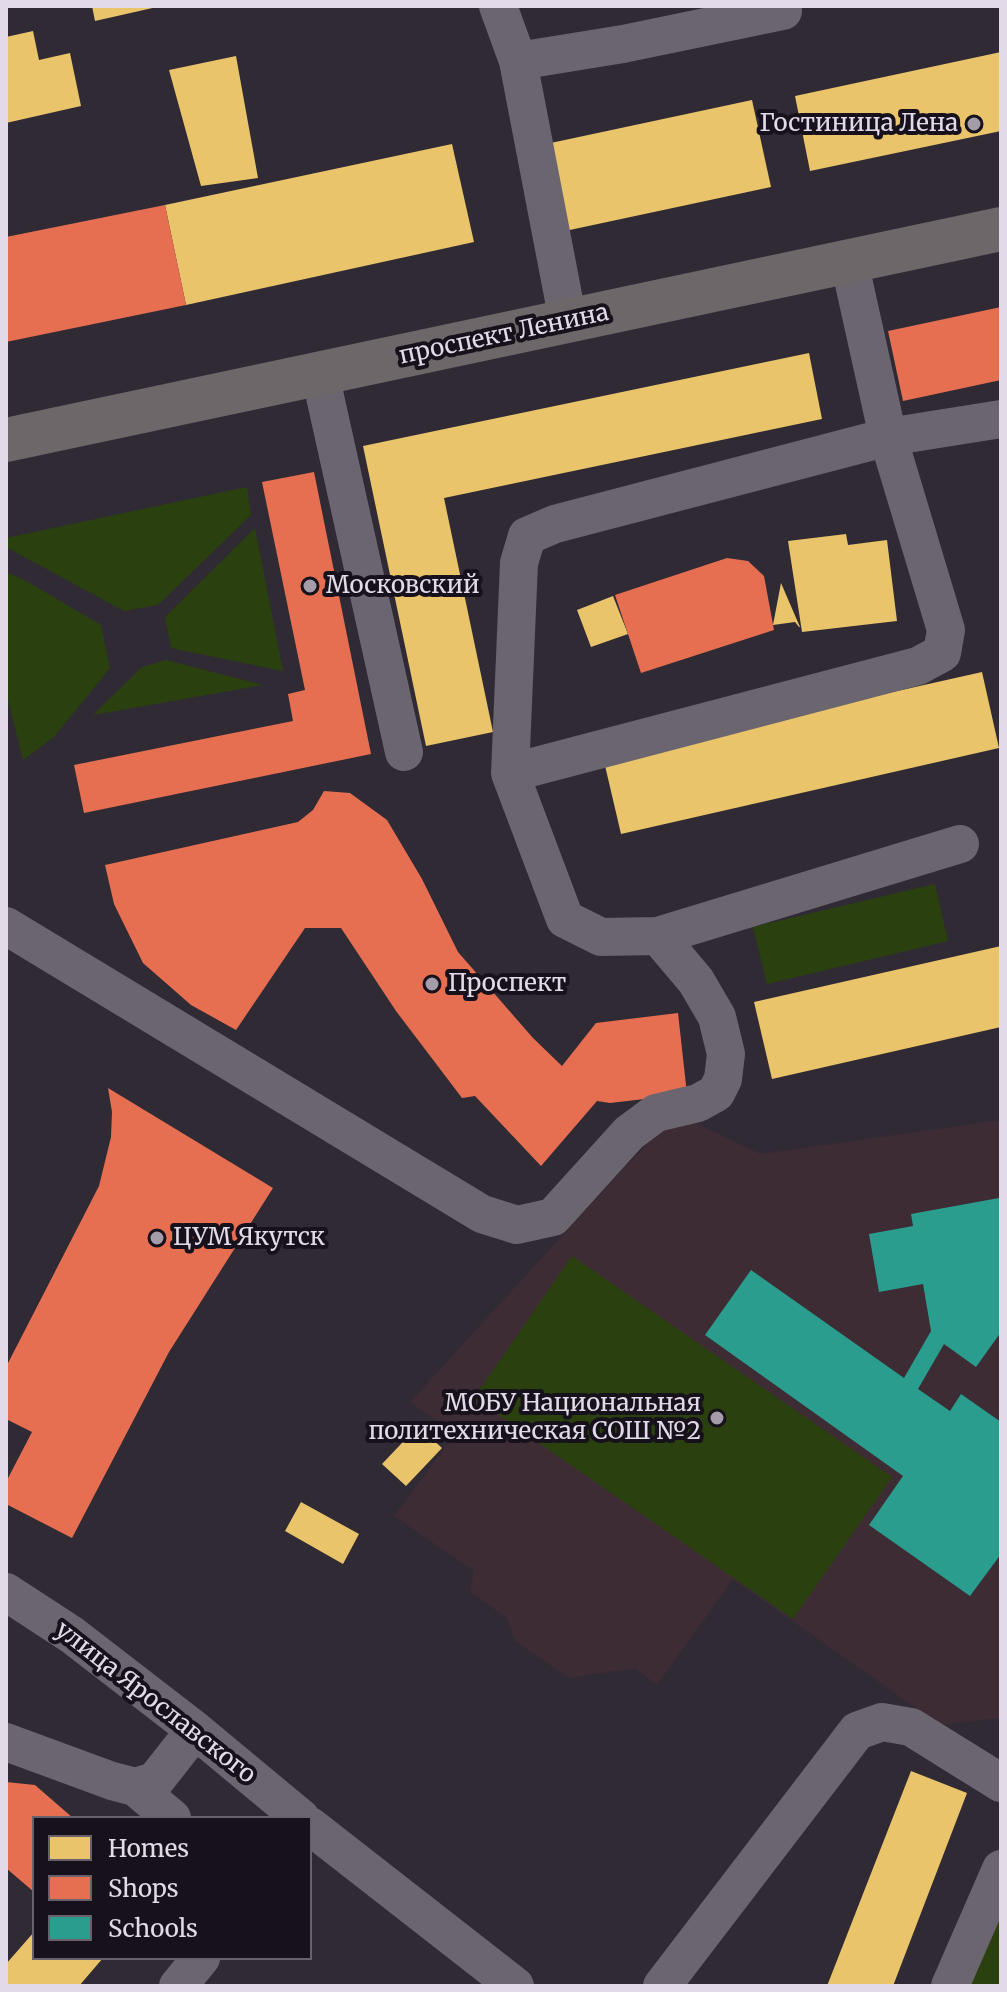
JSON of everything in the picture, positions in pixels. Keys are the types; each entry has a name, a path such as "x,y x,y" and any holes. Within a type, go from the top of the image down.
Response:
{"main road":[{"name":"проспект Ленина","path":"6,440 1001,229"}],"street":[{"path":"498,6 518,61 568,321"},
{"path":"518,61 623,44 783,11"},
{"path":"510,773 918,666 942,653 946,630 888,437 849,261"},
{"path":"320,374 404,752"},
{"path":"960,844 658,936 601,937 565,919 510,773 519,563 527,536 555,524 888,437 1001,419"},
{"path":"6,926 482,1214 517,1225 553,1217 629,1133 656,1113 698,1103 716,1093 723,1079 726,1054 717,1017 696,981 658,936"},
{"name":"улица Ярославского","path":"6,1592 72,1635 195,1730 299,1816"},
{"path":"662,1986 857,1731 882,1722 911,1727 1001,1783"},
{"path":"135,1787 155,1781 195,1730"},
{"path":"6,1742 135,1787 170,1816"},
{"path":"312,1828 515,1986"},
{"path":"950,1986 1001,1869"},
{"path":"178,1986 199,1960"}],"shaded area":[{"name":"МОБУ Национальная политехническая СОШ №2","path":"676,1114 761,1154 1001,1120 1001,1718 940,1725 733,1579 657,1685 635,1668 569,1678 515,1641 507,1618 470,1592 474,1571 394,1516 455,1434 410,1402"}],"green space":[{"path":"247,487 251,515 158,605 124,611 6,547 6,538"},
{"path":"255,528 283,671 171,648 165,617"},
{"path":"6,572 101,625 110,668 54,737 23,760 6,692"},
{"path":"166,660 263,685 93,715 142,667"},
{"path":"935,884 948,941 767,984 753,927"},
{"path":"572,1256 892,1477 793,1619 474,1398"},
{"path":"1001,1892 1001,1986 962,1986"}],"building: Homes":[{"path":"92,6 157,6 157,7 95,21"},
{"path":"33,31 39,60 70,53 81,106 6,123 6,37"},
{"path":"1001,52 1001,131 810,171 795,96"},
{"path":"236,56 258,178 201,186 169,70"},
{"path":"752,100 771,187 551,234 532,147"},
{"path":"452,144 474,242 186,305 165,205"},
{"path":"809,353 822,419 444,498 493,732 426,746 363,446"},
{"path":"846,534 848,545 887,540 897,621 802,632 788,541"},
{"path":"781,583 800,627 795,622 773,625"},
{"path":"613,596 628,634 591,647 577,610"},
{"path":"982,672 999,748 621,834 603,757"},
{"path":"1001,946 1001,1027 772,1079 754,1002"},
{"path":"418,1426 442,1448 406,1486 382,1464"},
{"path":"301,1502 359,1534 343,1564 285,1531"},
{"path":"911,1771 967,1793 893,1986 827,1986"},
{"path":"32,1934 32,1960 101,1960 79,1986 6,1986 6,1964"}],"building: Shops":[{"path":"165,205 186,305 6,342 6,237"},
{"path":"1001,307 1001,380 903,401 888,331"},
{"name":"Московский","path":"314,472 371,754 84,813 74,765 293,721 288,694 305,690 262,482"},
{"path":"727,558 748,561 764,576 774,630 641,673 615,595"},
{"name":"Проспект","path":"324,791 350,793 387,820 422,879 458,952 533,1038 562,1066 596,1023 678,1013 687,1094 610,1103 597,1101 541,1166 475,1096 462,1098 396,1011 341,928 305,928 236,1030 191,1005 143,963 114,904 105,865 298,822 313,810"},
{"path":"108,1088 273,1188 169,1352 72,1538 6,1504 6,1482 32,1432 6,1419 6,1367 99,1186 111,1137 112,1112"},
{"path":"6,1782 35,1785 71,1816 32,1816 32,1890 6,1868"}],"building: Schools":[{"name":"МОБУ Национальная политехническая СОШ №2","path":"999,1198 1001,1332 976,1367 944,1344 918,1389 950,1411 961,1394 1001,1422 1001,1554 970,1596 869,1525 903,1476 705,1335 751,1270 904,1378 931,1331 923,1284 879,1292 869,1234 913,1226 911,1214"}],"place":[{"name":"Гостиница Лена","path":"974,124"},
{"name":"Московский","path":"310,586"},
{"name":"Проспект","path":"432,984"},
{"name":"ЦУМ Якутск","path":"157,1238"},
{"name":"МОБУ Национальная политехническая СОШ №2","path":"717,1418"}]}
